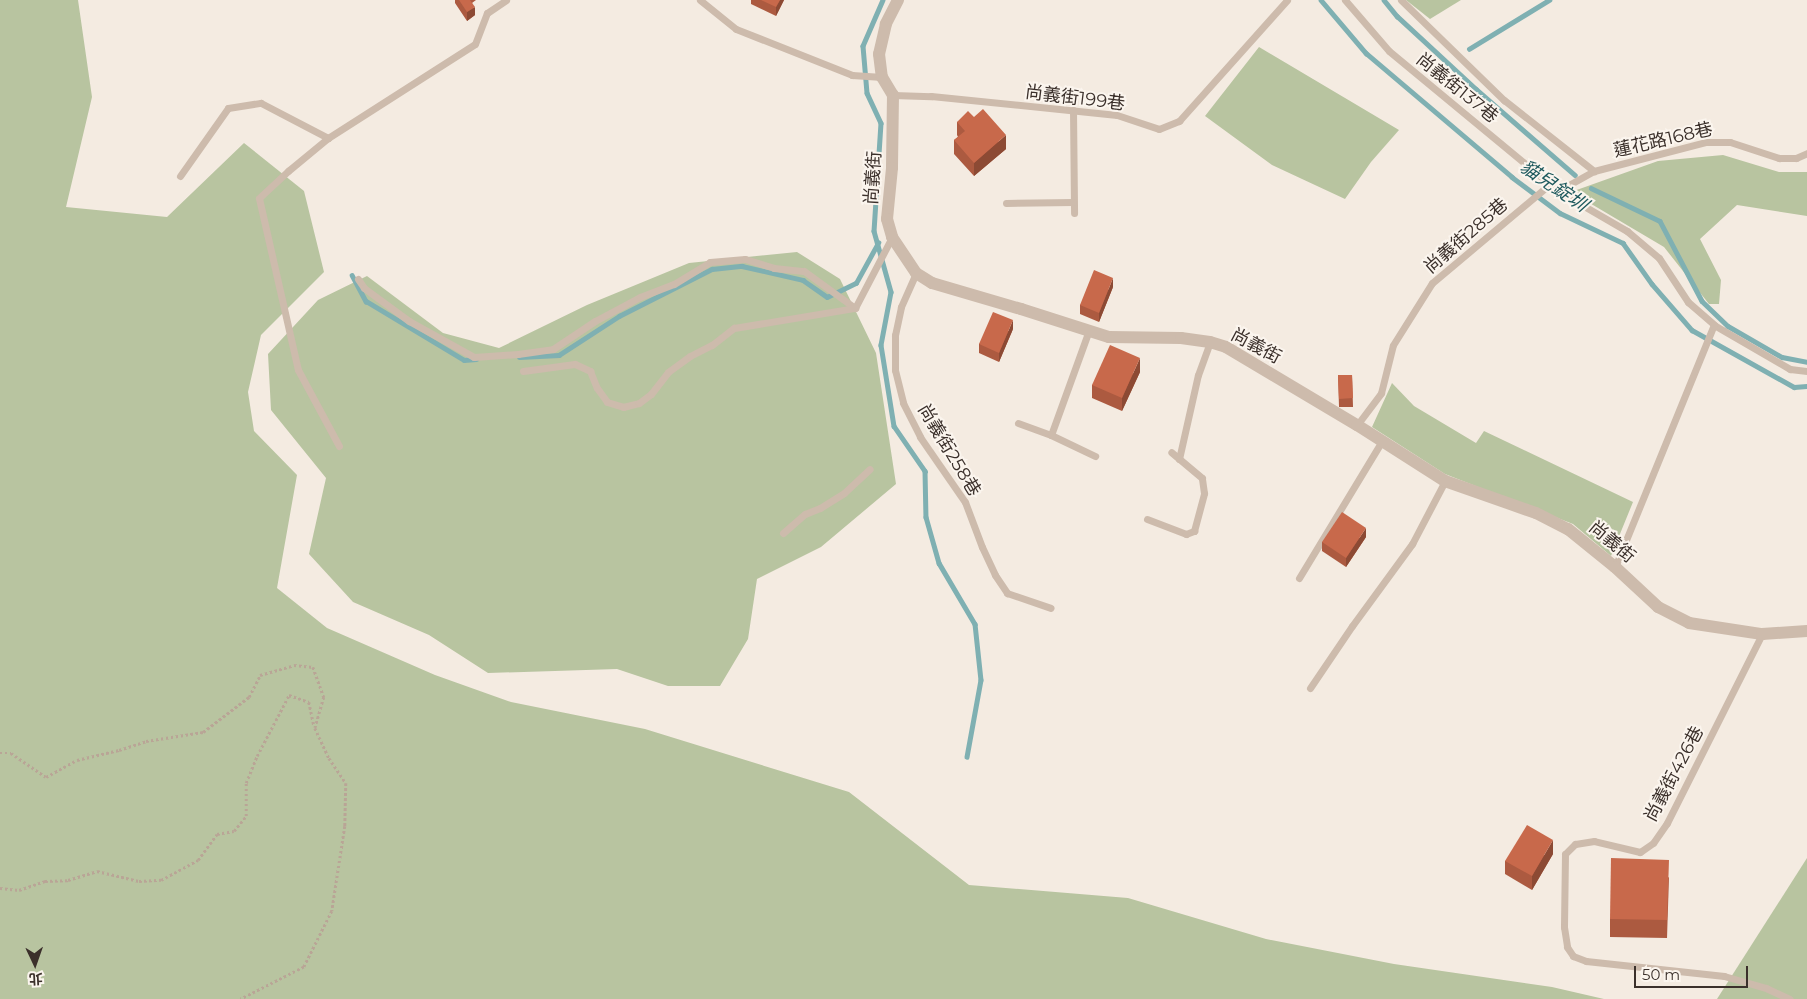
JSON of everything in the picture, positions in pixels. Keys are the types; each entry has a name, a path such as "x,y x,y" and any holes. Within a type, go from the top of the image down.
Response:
{"street":[{"path":"893,95 882,78 879,54 886,24 898,0"},
{"name":"尚義街","path":"893,95 892,168 887,219 890,241 916,273 932,283 1109,337 1181,338 1210,342 1226,347 1445,480 1536,513 1568,529 1616,567 1658,607 1689,623 1762,634 1807,631"}],"lane":[{"path":"339,446 298,370 260,198 288,171 328,138 474,44 487,12 506,0"},
{"path":"700,0 736,29 856,76 882,78"},
{"name":"尚義街199巷","path":"893,95 931,96 1117,115 1159,128 1179,121 1287,0"},
{"name":"尚義街137巷","path":"1345,0 1389,51 1558,191 1634,236 1659,258 1688,302 1714,325 1790,369 1807,371"},
{"name":"尚義街137巷","path":"1401,0 1504,100 1594,171"},
{"path":"180,176 228,108 261,103 328,138"},
{"path":"1073,110 1074,213"},
{"name":"蓮花路168巷","path":"1558,191 1594,171 1706,142 1730,142 1779,158 1796,158 1807,153"},
{"name":"尚義街285巷","path":"1357,425 1381,393 1393,345 1432,283 1550,184"},
{"path":"1006,203 1073,202"},
{"path":"855,308 890,241"},
{"path":"358,279 370,293 409,321 474,357 553,349 595,321 640,297 674,284 710,262 745,259 774,268 804,271 855,308"},
{"name":"尚義街258巷","path":"916,273 901,307 895,335 895,370 903,403 920,437 965,502 988,561 1007,593 1051,608"},
{"path":"523,371 575,364 590,371 597,388 607,402 623,407 639,403 651,394 668,372 690,356 712,345 734,328 855,308"},
{"path":"1616,567 1714,325"},
{"path":"1051,435 1089,330"},
{"path":"1179,459 1198,375 1210,342"},
{"path":"1018,423 1051,435 1095,456"},
{"path":"1299,578 1382,441"},
{"path":"1147,519 1186,534 1194,531 1204,493 1202,478 1171,452"},
{"path":"783,533 805,514 820,508 844,493 870,470"},
{"path":"1310,688 1352,626 1412,544 1445,480"},
{"name":"尚義街426巷","path":"1762,634 1667,823 1653,843 1640,852 1594,842 1574,844 1565,854 1564,927 1567,947 1573,956 1586,961 1724,976 1766,988 1790,999"}],"path":[{"path":"0,753 11,753 46,777 77,760 119,750 146,741 203,732 249,697 260,674 294,665 313,668 324,697 315,728"},
{"path":"0,888 19,890 44,881 68,880 96,872 139,881 161,880 198,860 217,834 234,831 246,816 246,783 289,695 309,702 315,728 329,758 346,783 345,826 332,911 304,967 241,999"}],"green space":[{"path":"0,0 78,0 92,97 66,207 167,217 244,143 304,191 324,272 261,335 248,392 254,431 297,475 277,588 327,628 435,675 511,702 645,729 849,792 969,885 1128,898 1266,939 1394,964 1552,987 1604,999 0,999"},
{"path":"1406,0 1461,0 1430,19"},
{"path":"1259,47 1399,130 1371,162 1345,199 1272,165 1205,116"},
{"path":"1723,155 1779,172 1807,172 1807,216 1737,205 1700,239 1721,280 1719,304 1709,304 1664,247 1571,192 1658,161"},
{"path":"797,252 840,279 876,353 896,484 821,547 757,579 748,639 720,686 668,686 617,669 488,673 429,635 353,602 309,554 326,478 271,410 268,354 318,300 367,276 443,333 499,348 587,305 689,263"},
{"path":"1392,383 1414,406 1476,443 1484,431 1633,502 1611,556 1573,524 1445,474 1372,427"},
{"path":"1807,858 1807,999 1717,999"}],"building":[{"path":"459,0 470,0 475,7 467,12"},
{"path":"761,0 780,0 776,7"},
{"path":"983,109 1006,135 974,163 954,140 965,131 957,122 968,111 974,117"},
{"path":"1094,270 1113,278 1099,313 1080,305"},
{"path":"993,312 1013,320 999,353 979,344"},
{"path":"1110,345 1140,358 1122,398 1092,385"},
{"path":"1338,375 1352,375 1353,398 1339,399"},
{"path":"1342,512 1366,528 1346,558 1322,542"},
{"path":"1527,825 1553,840 1532,876 1505,861"},
{"path":"1611,858 1669,860 1667,920 1610,919"}],"waterway":[{"path":"883,0 863,46 867,93 881,123 874,231 891,292 881,345 894,426 925,471 926,517 939,563 975,624 981,680 967,757"},
{"name":"貓兒錠圳","path":"1321,0 1366,53 1512,177 1560,213 1623,243 1652,284 1692,330 1794,387 1807,386"},
{"path":"1384,0 1397,16 1476,89 1575,175"},
{"path":"1469,49 1549,0"},
{"path":"1591,188 1660,221 1702,301 1728,326 1782,357 1807,362"},
{"path":"519,357 559,355 619,316 712,269 742,266 803,280 827,297 856,283 878,243"},
{"path":"352,275 366,301 464,360 476,359"}]}
